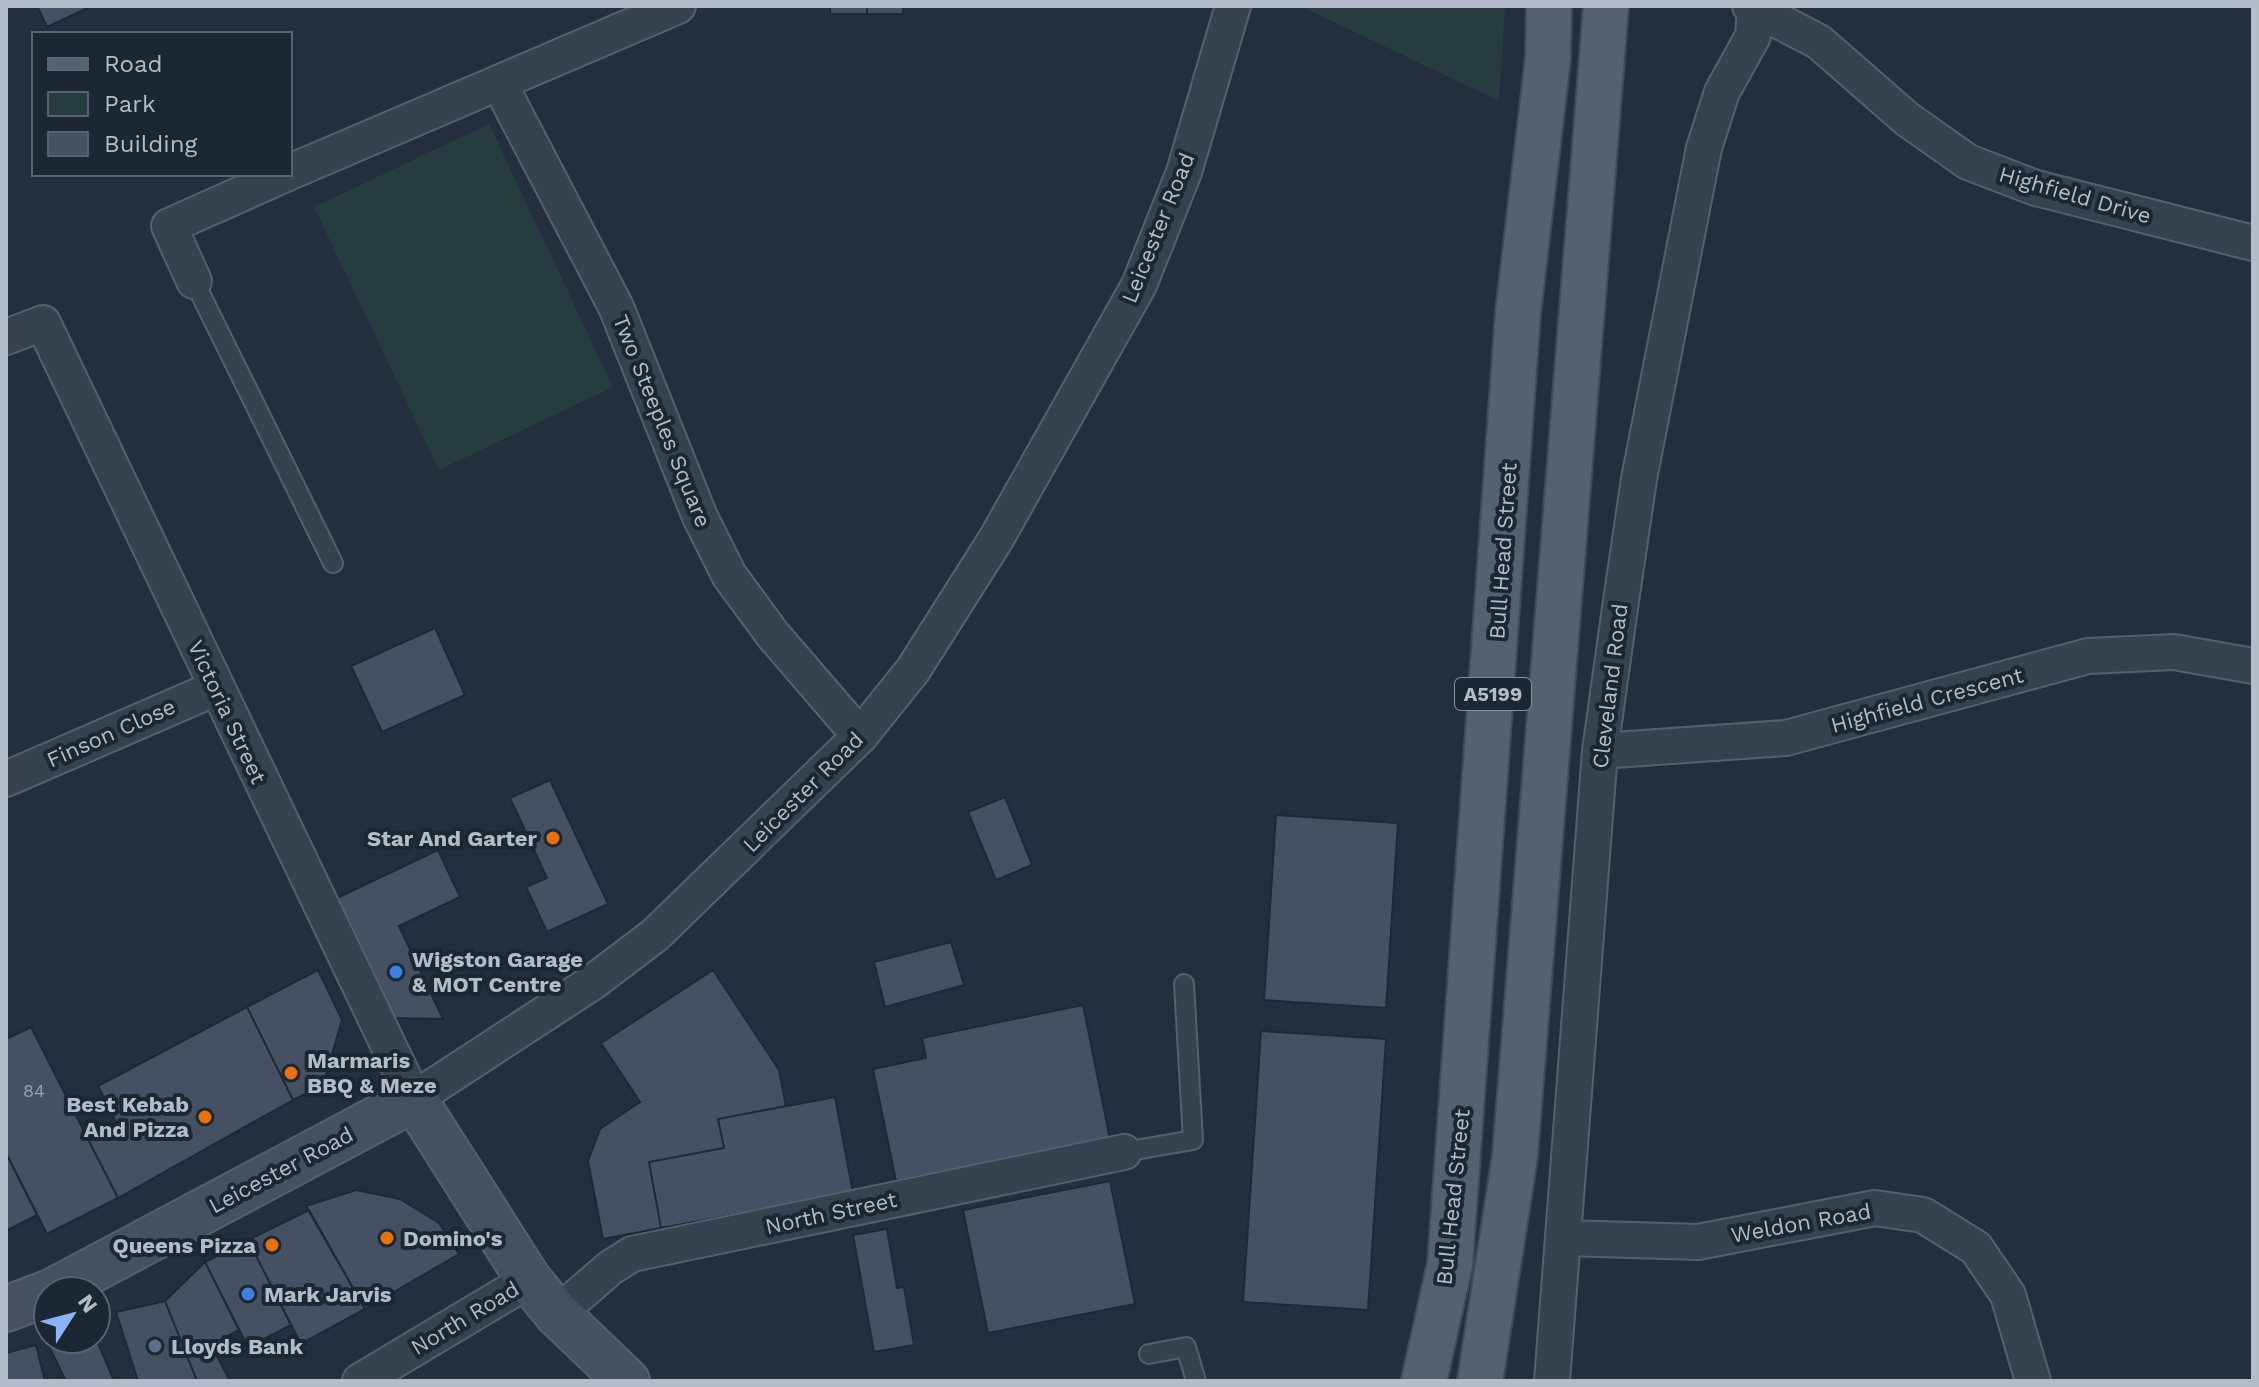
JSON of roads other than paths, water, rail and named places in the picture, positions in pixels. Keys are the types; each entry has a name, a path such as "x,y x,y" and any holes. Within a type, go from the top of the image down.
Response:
{"main road":[{"name":"Bull Head Street","path":"1424,1381 1450,1264 1518,313 1548,58 1549,6"},
{"name":"A5199","path":"1480,1381 1515,1156 1606,6"},
{"path":"414,1099 529,1280 557,1314 627,1381"},
{"name":"Leicester Road","path":"82,1275 414,1099"},
{"name":"Leicester Road","path":"6,1309 32,1299"}],"street":[{"path":"292,171 678,6"},
{"name":"Leicester Road","path":"414,1099 593,982 655,935 860,736 913,670 996,539 1139,285 1184,172 1233,6"},
{"name":"Highfield Drive","path":"1754,7 1819,42 1907,119 1968,162 2036,188 2253,243"},
{"name":"Cleveland Road","path":"1552,1381 1600,751 1639,479 1704,148 1722,92 1753,36 1754,7"},
{"name":"Two Steeples Square","path":"499,83 616,307 700,517 729,575 773,635 860,736"},
{"path":"194,281 169,226 281,176"},
{"name":"Victoria Street","path":"6,337 43,323 414,1099"},
{"name":"Highfield Crescent","path":"1600,751 1786,738 2088,656 2174,652 2253,666"},
{"name":"Finson Close","path":"6,779 216,688"},
{"name":"North Street","path":"557,1314 610,1268 632,1254 1124,1152"},
{"name":"Weldon Road","path":"1565,1238 1698,1242 1875,1208 1923,1215 1976,1248 2008,1295 2033,1381"},
{"name":"North Road","path":"360,1381 529,1280"}],"lane":[{"path":"194,281 333,563"},
{"path":"1124,1152 1193,1140 1184,984"},
{"path":"1149,1354 1186,1347 1196,1381"}],"place":[{"name":"Star And Garter","path":"553,838"},
{"name":"Wigston Garage & MOT Centre","path":"396,972"},
{"name":"Marmaris BBQ & Meze","path":"291,1073"},
{"name":"Best Kebab And Pizza","path":"205,1117"},
{"name":"Domino's","path":"387,1238"},
{"name":"Queens Pizza","path":"272,1245"},
{"name":"Mark Jarvis","path":"248,1294"},
{"name":"Lloyds Bank","path":"155,1346"}]}
